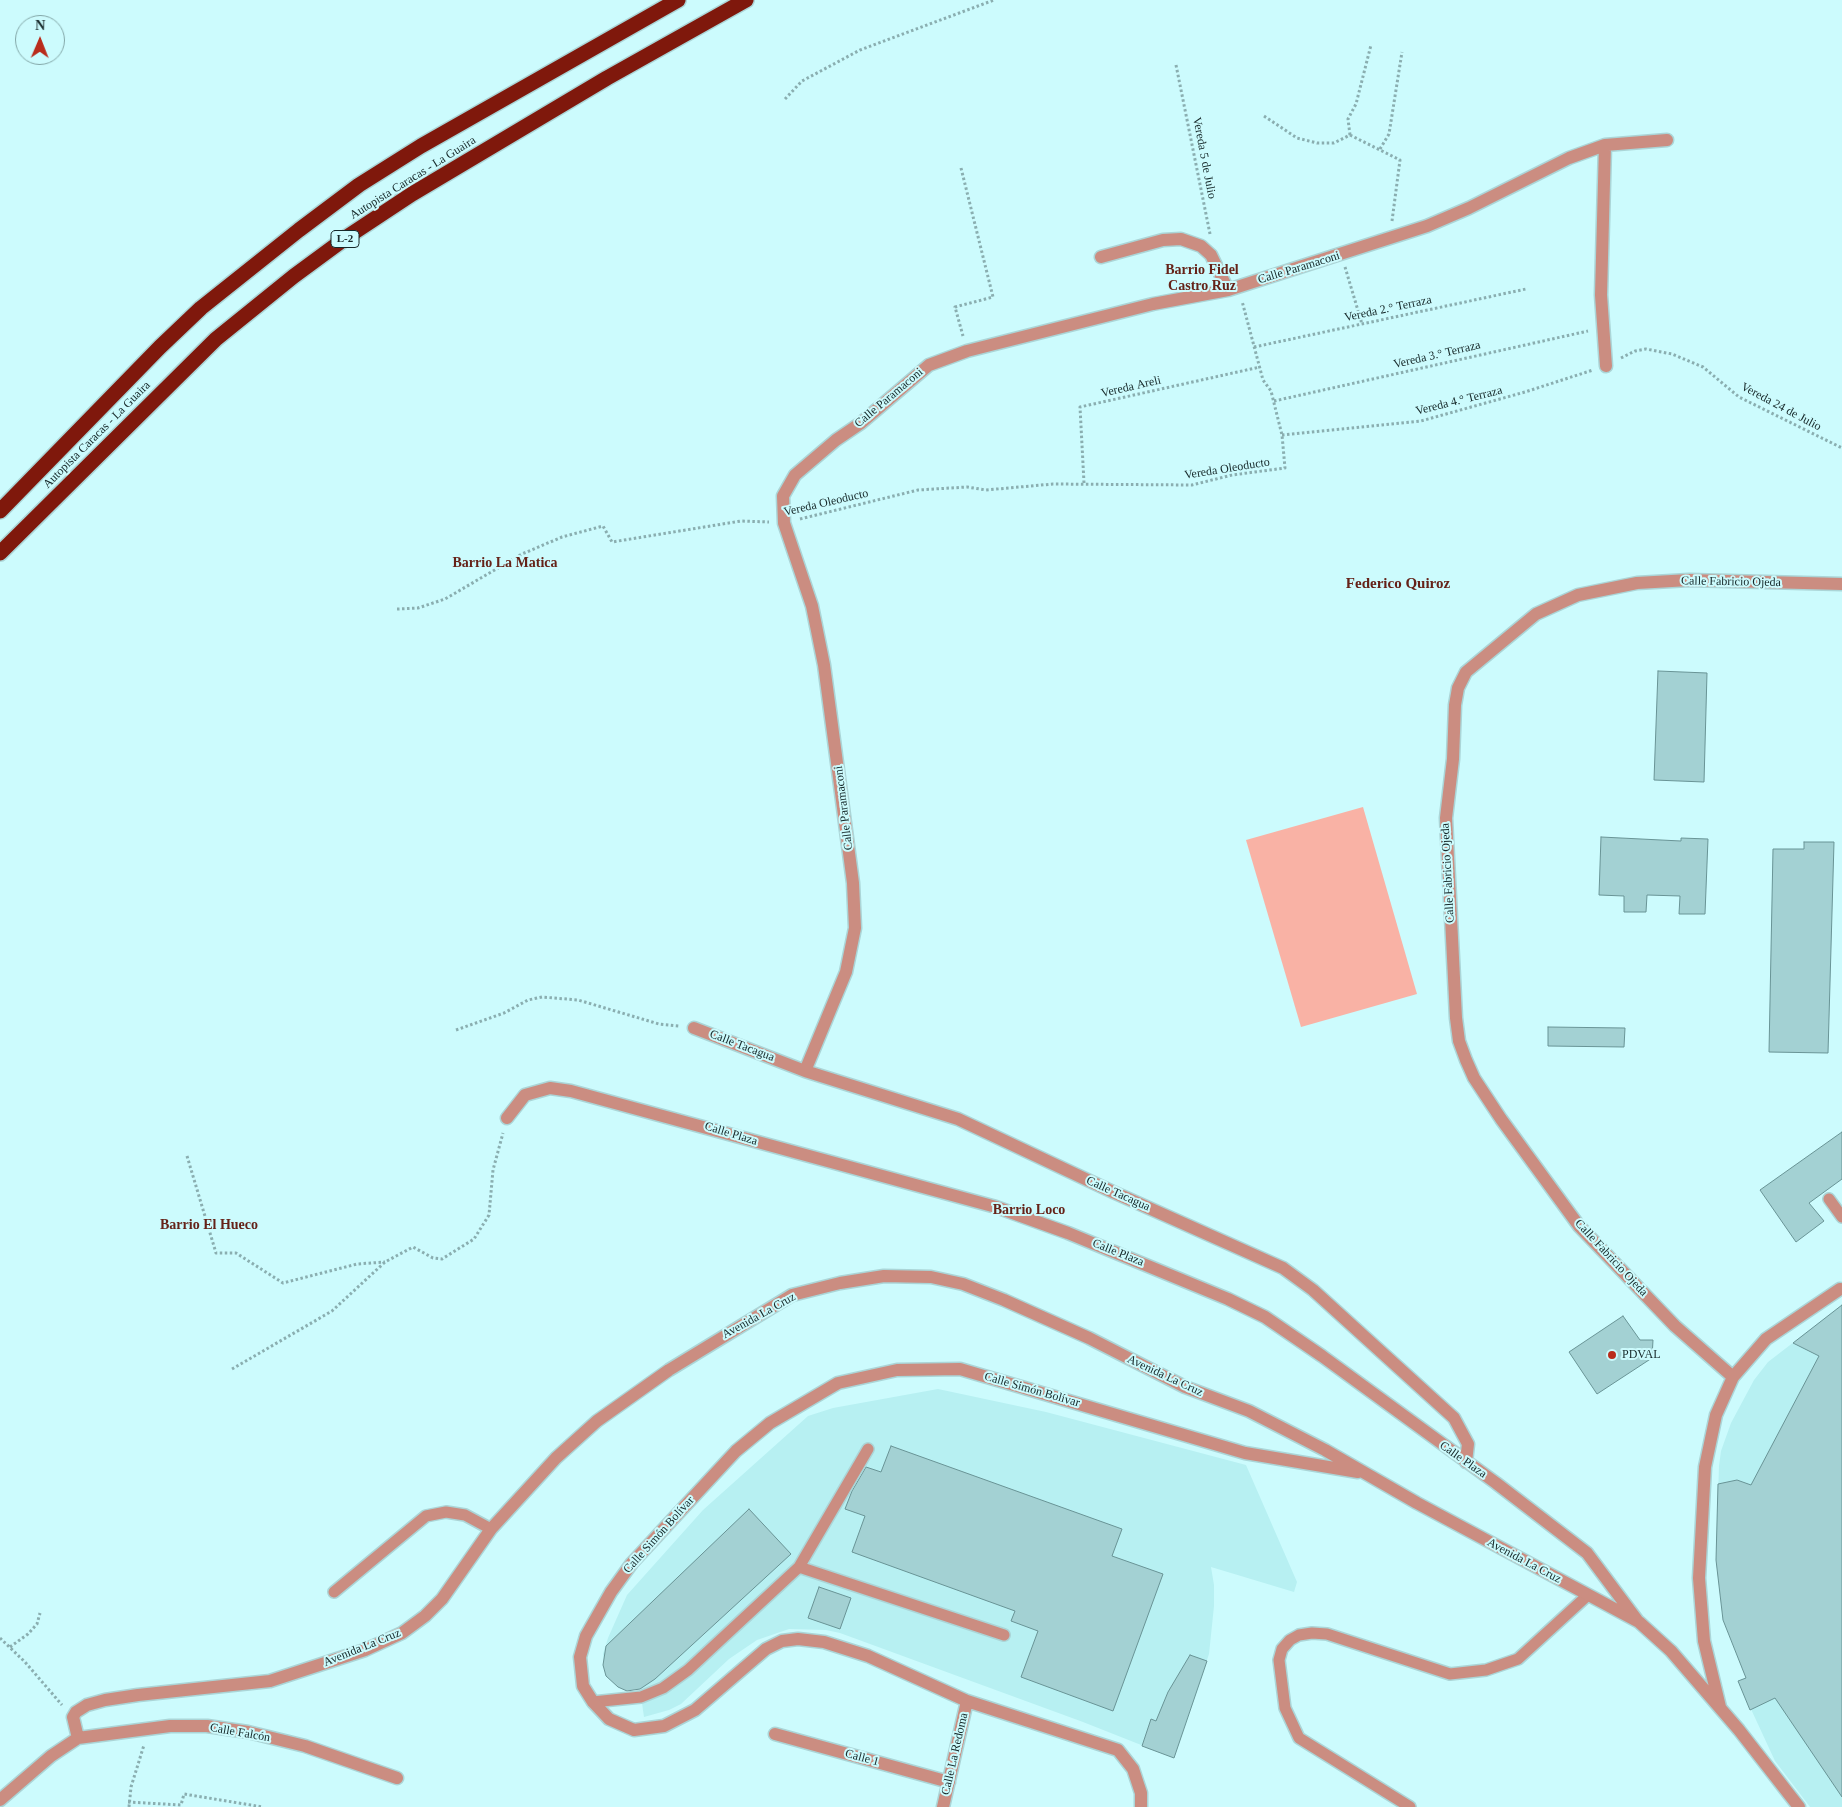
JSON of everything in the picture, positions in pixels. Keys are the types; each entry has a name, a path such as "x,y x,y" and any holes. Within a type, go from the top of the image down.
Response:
{"highway":[{"name":"Autopista Caracas - La Guaira","path":"0,511 194,315 358,185 421,146 678,0"},
{"name":"Autopista Caracas - La Guaira","path":"0,553 216,339 294,276 347,237 412,194 607,78 746,0"}],"street":[{"name":"Calle Paramaconi","path":"805,1071 846,972 855,928 852,873 824,666 812,606 784,523 783,496 795,475 836,440 861,423 929,365 967,351 1153,304 1233,288 1391,238 1469,208 1569,158 1605,145 1667,140"},
{"path":"1605,145 1601,295 1606,366"},
{"path":"1101,257 1163,240 1181,239 1202,246 1211,255 1233,288"},
{"name":"Calle Fabricio Ojeda","path":"1733,1377 1675,1326 1579,1226 1501,1119 1474,1078 1466,1060 1459,1041 1456,1018 1446,818 1453,759 1454,705 1458,688 1466,672 1536,614 1578,595 1638,583 1689,580 1842,584"},
{"name":"Calle Tacagua","path":"694,1028 805,1071 958,1118 1113,1192 1283,1268 1313,1290 1454,1418 1468,1444 1466,1462"},
{"name":"Calle Plaza","path":"507,1118 525,1095 550,1088 571,1091 996,1207 1164,1272 1265,1317 1466,1462 1587,1553 1639,1622"},
{"name":"Avenida La Cruz","path":"73,1717 76,1712 87,1705 104,1700 270,1681 356,1653 402,1633 425,1616 442,1599 491,1529 556,1458 590,1427 670,1370 792,1296 840,1282 884,1276 931,1277 963,1284 1004,1300 1089,1338 1185,1387 1249,1411 1325,1450 1639,1622 1671,1651 1799,1807"},
{"path":"1720,1709 1704,1641 1699,1578 1705,1467 1716,1415 1733,1377 1766,1339 1841,1288"},
{"name":"Calle Simón Bolívar","path":"1140,1807 1141,1793 1133,1769 1118,1750 967,1701 868,1656 824,1642 798,1639 782,1641 766,1649 694,1710 664,1726 634,1730 609,1719 583,1686 580,1657 586,1636 611,1592 632,1563 736,1451 770,1423 838,1383 897,1370 960,1369 1246,1453 1366,1474"},
{"name":"Calle La Redoma","path":"943,1807 967,1701"},
{"path":"0,1800 51,1756 78,1738 73,1717"},
{"name":"Calle Falcón","path":"78,1738 148,1728 207,1726 248,1732 305,1746 398,1778"},
{"name":"Calle 1","path":"775,1734 949,1782"}],"lane":[{"path":"1829,1198 1841,1213"},
{"path":"594,1702 641,1696 663,1688 688,1670 799,1567 868,1450"},
{"path":"334,1592 426,1516 446,1512 465,1515 491,1529"},
{"path":"799,1567 1004,1634"},
{"path":"1410,1807 1299,1738 1285,1708 1280,1660 1286,1644 1299,1635 1312,1633 1327,1634 1450,1674 1486,1670 1518,1659 1588,1595"}],"path":[{"path":"784,99 802,81 860,50 994,0"},
{"path":"1350,136 1348,118 1356,104 1371,45"},
{"path":"1380,149 1389,134 1402,52"},
{"name":"Vereda 5 de Julio","path":"1176,65 1199,174 1211,255"},
{"path":"1264,116 1297,138 1317,143 1334,143 1350,136 1400,160 1391,238"},
{"path":"961,168 993,297 955,307 967,351"},
{"path":"1341,255 1362,324"},
{"path":"1233,288 1260,367 1274,400 1282,435"},
{"name":"Vereda 2.° Terraza","path":"1254,346 1526,289"},
{"name":"Vereda 3.° Terraza","path":"1274,400 1603,327"},
{"name":"Vereda 24 de Julio","path":"1606,366 1634,351 1646,349 1672,354 1703,366 1739,397 1842,448"},
{"name":"Vereda 4.° Terraza","path":"1282,435 1421,421 1525,392 1606,366"},
{"name":"Vereda Areli","path":"1084,483 1080,407 1260,367"},
{"name":"Vereda Oleoducto","path":"397,609 418,608 445,599 522,554 562,537 603,526 612,542 741,521 784,523 918,490 968,487 986,490 1084,483 1192,485 1232,475 1285,468 1282,435"},
{"path":"456,1030 504,1014 528,1000 542,997 578,1000 659,1024 694,1028"},
{"path":"232,1369 332,1311 385,1262 413,1247 433,1258 442,1259 474,1239 489,1215 493,1170 507,1118"},
{"path":"187,1156 216,1253 236,1254 283,1283 357,1264 385,1262"},
{"path":"10,1646 28,1634 37,1624 40,1613"},
{"path":"0,1638 10,1646 73,1717"},
{"path":"129,1807 128,1802 148,1728"},
{"path":"128,1802 181,1805 184,1794 263,1807"}],"shaded area":[{"path":"1363,807 1417,994 1301,1027 1246,840"},
{"path":"1842,1305 1842,1807 1810,1807 1775,1761 1738,1681 1746,1678 1716,1560 1719,1466 1721,1451 1731,1423 1754,1380 1768,1362"},
{"path":"938,1389 1046,1412 1246,1465 1297,1582 1294,1592 1211,1567 1214,1585 1214,1606 1209,1654 1174,1758 1083,1722 840,1633 826,1630 789,1629 757,1640 729,1659 681,1704 669,1710 644,1717 640,1689 627,1691 606,1676 603,1654 627,1595 703,1510 808,1416 833,1408"}],"building":[{"path":"1658,671 1707,673 1704,782 1654,780"},
{"path":"1601,837 1681,841 1681,838 1708,839 1705,914 1679,914 1680,896 1647,895 1646,912 1624,912 1624,896 1599,895"},
{"path":"1804,842 1834,842 1828,1053 1769,1052 1773,849 1804,849"},
{"path":"1548,1027 1625,1028 1624,1047 1548,1046"},
{"path":"1842,1132 1842,1179 1809,1203 1824,1221 1796,1242 1760,1190"},
{"path":"1842,1305 1842,1797 1775,1698 1750,1710 1738,1681 1746,1678 1723,1620 1716,1560 1718,1484 1737,1480 1751,1485 1819,1356 1793,1343"},
{"name":"PDVAL","path":"1623,1316 1640,1340 1653,1340 1652,1358 1597,1394 1569,1352"},
{"path":"891,1446 1122,1529 1112,1556 1163,1574 1113,1711 1021,1677 1038,1631 1011,1621 1015,1611 852,1552 865,1516 845,1509 852,1491 866,1467 881,1472"},
{"path":"749,1509 791,1554 655,1679 640,1689 627,1691 618,1687 606,1676 603,1665 606,1646"},
{"path":"819,1587 851,1598 840,1629 808,1618"},
{"path":"1190,1655 1207,1661 1174,1758 1142,1746 1151,1719 1156,1721 1168,1692"}],"place":[{"name":"PDVAL","path":"1612,1355"}],"district":[{"name":"Barrio Fidel Castro Ruz","path":"1202,278"},
{"name":"Barrio La Matica","path":"505,563"},
{"name":"Federico Quiroz","path":"1398,584"},
{"name":"Barrio Loco","path":"1029,1210"},
{"name":"Barrio El Hueco","path":"209,1225"}]}
